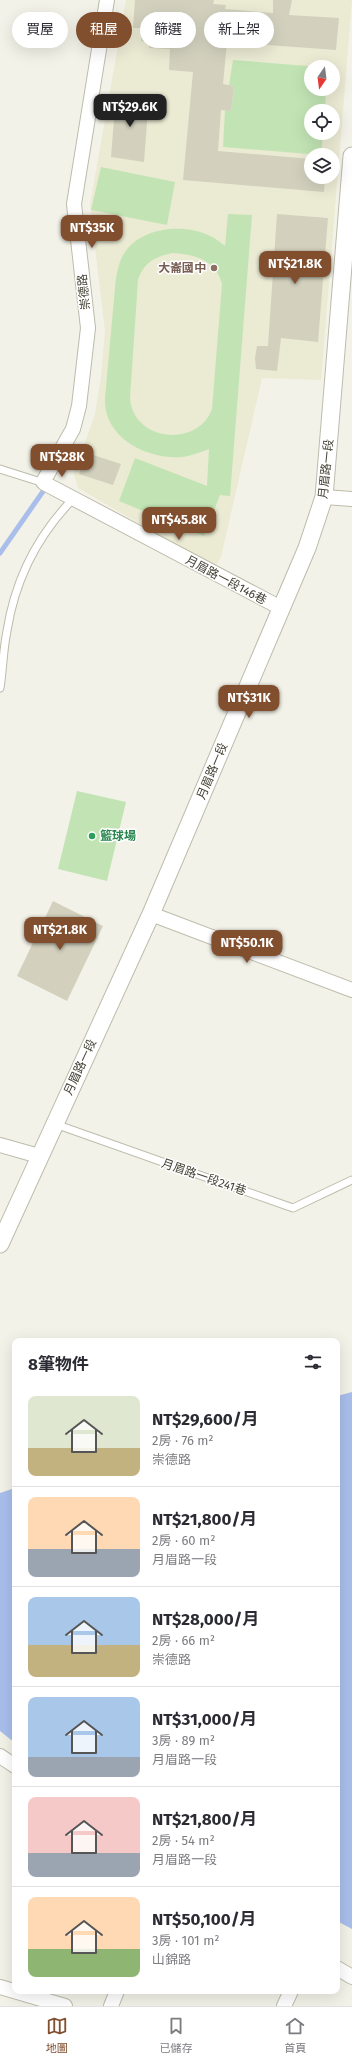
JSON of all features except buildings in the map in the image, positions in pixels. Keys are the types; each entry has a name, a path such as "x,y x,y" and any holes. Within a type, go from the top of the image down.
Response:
{"street":[{"name":"崇德路","path":"44,482 74,429 79,406 88,328 74,204 107,0"},
{"name":"月眉路一段","path":"0,1244 151,914 307,548 324,497 352,156"},
{"name":"月眉路一段146巷","path":"44,482 69,497 281,608"},
{"path":"324,497 352,499"},
{"path":"151,914 352,990"},
{"path":"0,1145 39,1156"},
{"path":"0,1756 12,1764"},
{"path":"340,1970 352,1977"},
{"path":"0,1987 12,1991"},
{"path":"24,1994 65,2006"},
{"path":"111,2006 115,1994"},
{"path":"284,2006 290,1994"}],"lane":[{"path":"0,469 44,482"},
{"path":"0,688 6,631 17,586 29,558 69,497"},
{"name":"月眉路一段241巷","path":"54,1124 293,1208 352,1180"}],"shaded area":[{"name":"大崙國中","path":"126,0 352,0 340,148 304,148 304,184 337,184 321,380 262,378 221,557 215,567 78,488 74,474 95,414 101,377 105,331 90,205 118,48 132,48 132,12 124,12"}],"green space":[{"path":"233,60 304,66 304,96 326,96 325,104 304,104 304,140 322,140 322,148 304,148 304,154 223,147 225,110 231,111 234,86 229,85"},
{"path":"101,167 175,182 167,225 91,210"},
{"path":"228,214 252,215 230,496 220,495 204,536 119,501 135,458 207,486 209,449 182,457 155,455 142,450 130,444 119,435 111,425 106,412 105,398 116,279 119,265 125,252 132,244 142,237 164,230 176,229 200,232 214,238 225,246","holes":["172,253 196,257 209,264 215,269 222,284 212,409 205,422 194,430 181,434 167,435 154,431 142,424 134,413 130,398 138,280 143,269 151,261"]},
{"name":"籃球場","path":"77,791 126,802 107,881 58,869"}],"water":[{"path":"352,1392 352,1929 340,1923 340,1395"},
{"path":"12,1489 12,1741 0,1731 0,1493"}],"waterway":[{"path":"0,553 44,490"}],"place":[{"name":"大崙國中","path":"214,268"},
{"name":"籃球場","path":"92,836"}]}
